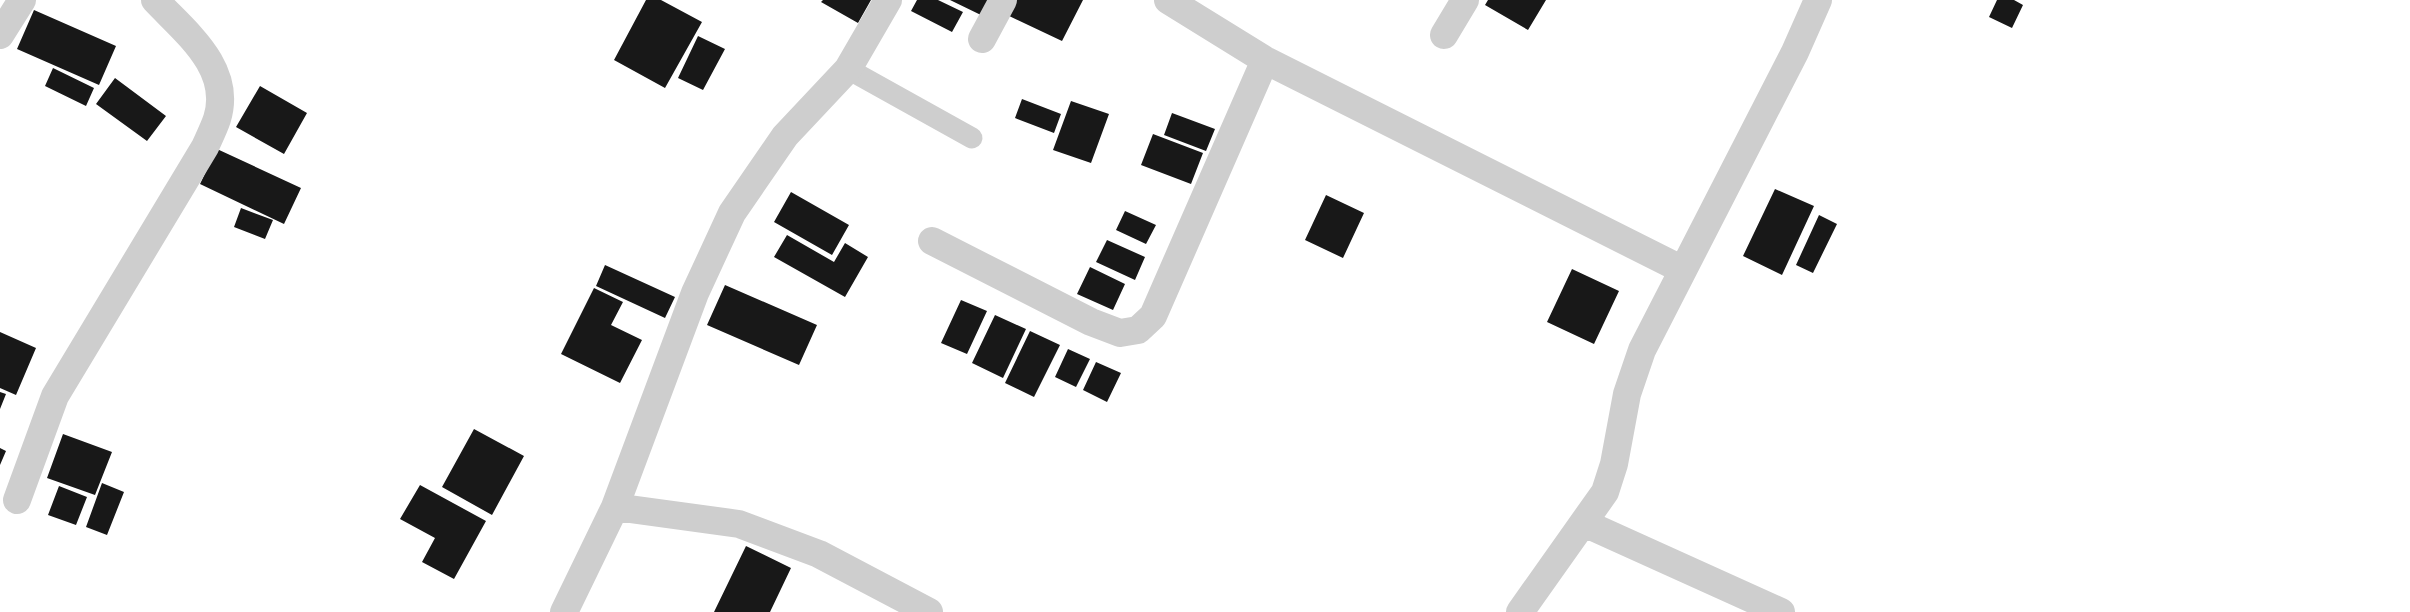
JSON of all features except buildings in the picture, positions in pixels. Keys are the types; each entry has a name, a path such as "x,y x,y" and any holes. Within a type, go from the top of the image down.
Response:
{"street":[{"path":"0,35 22,0"},
{"path":"17,500 55,396 205,147 217,117 219,91 214,68 205,52 155,0"},
{"path":"564,612 615,506 695,293 732,213 785,136 848,69 888,0"},
{"path":"982,39 1003,0"},
{"path":"1168,0 1265,60 1683,270"},
{"path":"1444,35 1465,0"},
{"path":"1520,612 1584,523 1607,485 1614,464 1627,394 1642,350 1794,52 1818,0"},
{"path":"932,241 1091,322 1120,333 1138,330 1152,316 1265,60"},
{"path":"615,506 740,524 819,554 929,612"},
{"path":"1584,523 1744,605 1782,612"}],"lane":[{"path":"848,69 972,138"}]}
